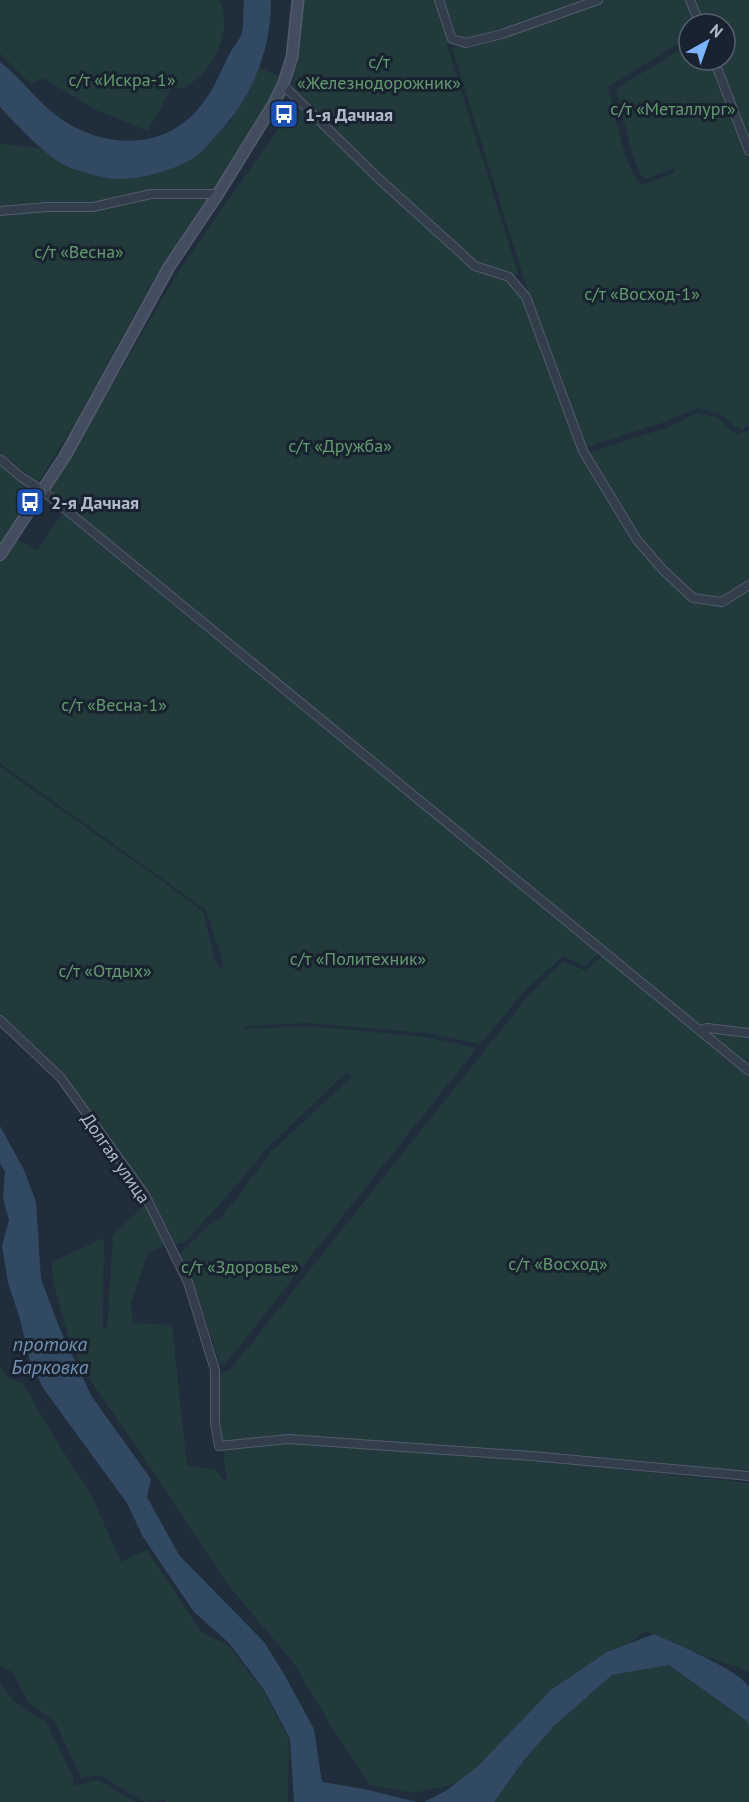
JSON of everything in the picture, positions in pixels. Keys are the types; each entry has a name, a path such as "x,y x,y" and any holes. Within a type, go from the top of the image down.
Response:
{"main road":[{"path":"0,555 65,456 169,267 263,123 283,85 292,57 298,0"}],"street":[{"path":"439,0 452,39 466,43 502,34 598,0"},
{"path":"719,72 749,151"},
{"path":"283,85 377,177 475,266 509,277 526,297 583,452 637,540 663,570 693,598 722,602 749,585"},
{"path":"0,212 47,207 93,207 151,194 218,194"},
{"path":"0,459 21,477 43,491 749,1071"},
{"name":"Долгая улица","path":"0,1020 61,1077 145,1195 188,1282 215,1370 215,1423 219,1446 288,1439 532,1456 749,1476"},
{"path":"699,1030 707,1028 749,1033"}],"green space":[{"name":"с/т «Искра-1»","path":"0,0 219,0 223,9 224,30 218,50 201,76 185,88 172,87 148,131 96,110 43,78 31,84 0,53"},
{"name":"с/т «Железнодорожник»","path":"303,0 437,0 449,38 447,45 519,276 476,263 365,160 292,87"},
{"path":"444,0 588,0 465,40 458,37"},
{"name":"с/т «Восход-1»","path":"604,0 688,0 693,12 677,12 677,44 608,87 625,154 636,178 642,185 676,172 674,168 647,179 641,176 632,153 616,89 677,51 677,72 716,72 749,160 749,425 743,430 735,427 720,414 697,408 668,421 584,448 527,289 452,48 503,36"},
{"path":"694,0 749,0 749,141 723,72 737,72 737,12 699,12"},
{"name":"с/т «Весна»","path":"259,67 280,77 270,101 151,284 77,420 38,483 0,452 0,144 42,148 67,167 153,175 194,158 230,122"},
{"name":"с/т «Дружба»","path":"296,103 471,268 500,277 520,294 581,455 669,427 696,413 717,417 737,435 749,430 749,1068 49,490 180,269"},
{"path":"0,464 35,493 0,545"},
{"path":"62,514 599,953 585,966 563,956 525,991 480,1044 427,1033 309,1023 243,1026 244,1029 309,1026 426,1037 477,1048 225,1364 220,1364 193,1282 180,1254 209,1225 222,1217 270,1153 352,1076 347,1072 267,1148 185,1242 176,1245 149,1192 64,1076 0,1016 0,767 203,912 217,965 222,969 223,963 206,910 0,763 0,562 16,538 37,551"},
{"name":"с/т «Восход»","path":"603,955 749,1077 749,1472 561,1453 550,1462 749,1483 749,1671 707,1657 646,1631 586,1672 468,1781 413,1793 370,1785 292,1661 228,1585 92,1383 71,1346 55,1290 51,1262 104,1238 103,1327 107,1330 113,1235 146,1205 164,1246 148,1253 131,1303 133,1323 172,1325 187,1466 214,1469 227,1483 221,1433 218,1374 230,1370 528,996 563,961 586,971"},
{"path":"0,1366 8,1378 23,1383 49,1429 91,1494 121,1562 147,1550 202,1633 227,1644 263,1691 289,1740 288,1802 166,1802 165,1800 145,1802 100,1775 81,1778 55,1722 28,1702 12,1672 0,1666"},
{"path":"669,1665 747,1721 749,1725 749,1802 494,1802 523,1762 554,1726 612,1675"},
{"path":"0,1683 13,1700 46,1721 73,1777 73,1786 98,1780 136,1802 0,1802"}],"water":[{"path":"244,0 271,0 267,39 256,76 237,110 225,125 198,155 175,167 156,174 127,179 107,178 80,171 52,157 0,107 0,62 55,115 82,131 121,140 140,140 158,136 176,128 191,116 209,94 241,36"},
{"name":"протока Барковка","path":"0,1126 24,1170 36,1202 41,1279 59,1327 92,1397 151,1479 147,1497 179,1555 264,1642 314,1729 322,1782 364,1789 417,1802 294,1802 290,1739 264,1690 229,1643 194,1612 143,1537 127,1503 43,1388 30,1361 8,1283 2,1246 9,1220 3,1199 5,1172 0,1163"},
{"path":"654,1634 705,1658 743,1680 749,1687 749,1725 747,1721 669,1665 612,1675 554,1726 525,1759 494,1802 424,1802 447,1790 477,1767 551,1690 607,1652"}],"place":[{"name":"1-я Дачная","path":"284,114"},
{"name":"2-я Дачная","path":"30,502"}],"park label":[{"name":"с/т «Металлург»","path":"673,108"},
{"name":"с/т «Весна-1»","path":"114,704"},
{"name":"с/т «Политехник»","path":"358,958"},
{"name":"с/т «Отдых»","path":"105,970"},
{"name":"с/т «Здоровье»","path":"240,1266"}]}
